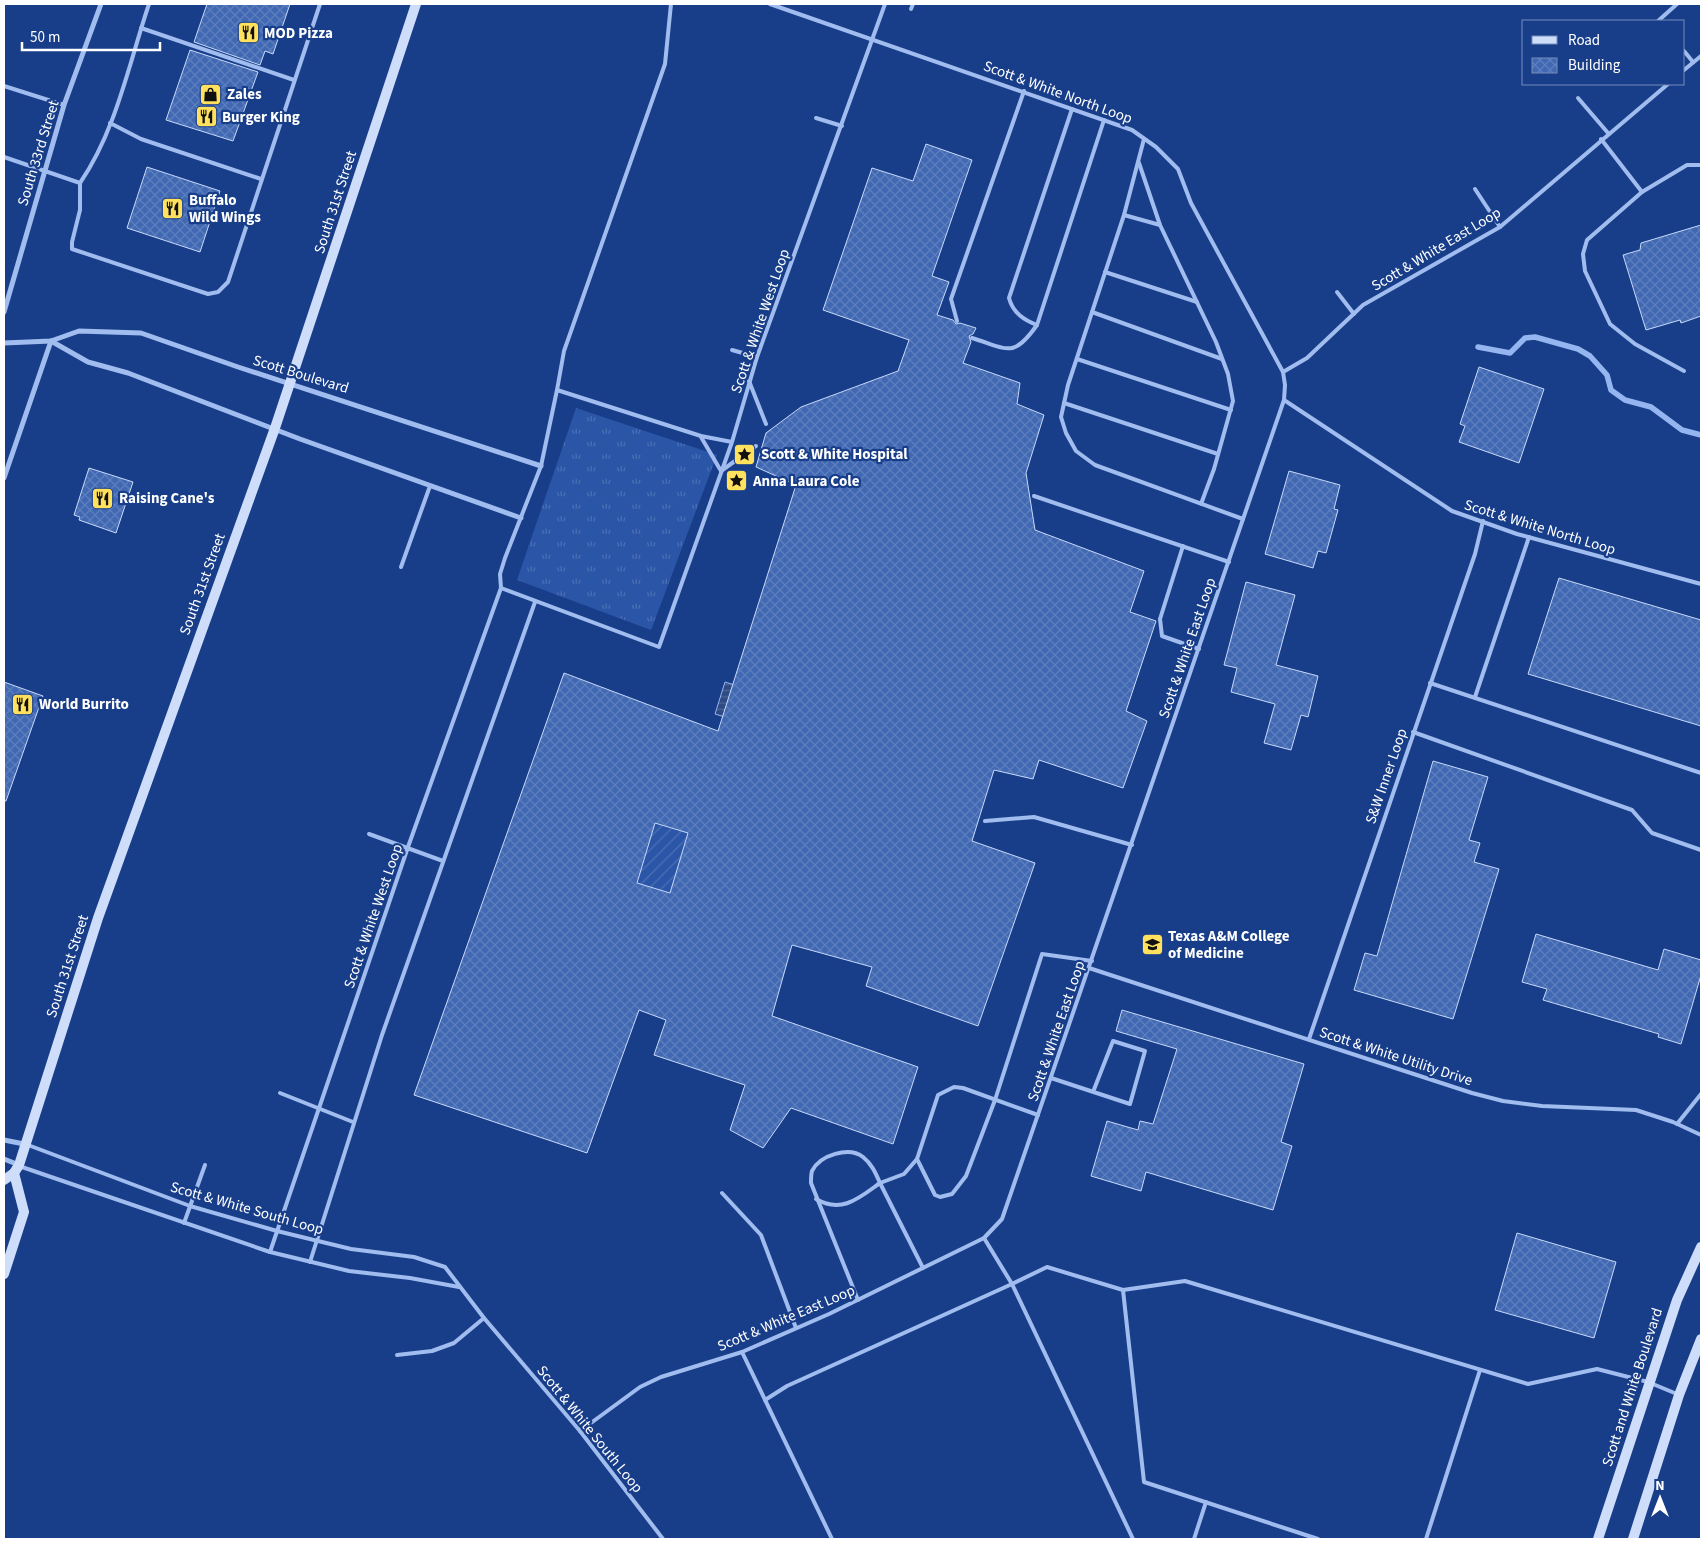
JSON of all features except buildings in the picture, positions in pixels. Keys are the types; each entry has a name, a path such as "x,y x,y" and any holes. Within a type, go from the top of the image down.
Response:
{"main road":[{"name":"South 31st Street","path":"4,1274 24,1212 16,1169 24,1144 101,910 290,382 416,4"},
{"path":"4,1180 16,1169"},
{"name":"Scott and White Boulevard","path":"1598,1539 1648,1382 1677,1300 1701,1247"},
{"path":"1633,1539 1679,1395 1701,1339"}],"street":[{"name":"South 33rd Street","path":"4,312 64,106 101,4"},
{"name":"Scott Boulevard","path":"4,343 51,341 79,331 140,333 541,466"},
{"path":"4,478 51,341 88,362 128,373 300,439 521,518"},
{"path":"4,1140 24,1144"},
{"path":"4,1159 16,1169"}],"lane":[{"path":"149,4 110,123 94,163 80,183 80,210 72,249 208,294 218,292 228,282 320,4"},
{"name":"Scott & White West Loop","path":"270,1252 408,847 501,588 500,574 541,466 564,352 665,64 671,4"},
{"name":"Scott & White North Loop","path":"770,4 1072,108 1132,130 1144,138 1178,168 1191,203 1283,372"},
{"name":"Scott & White West Loop","path":"535,602 659,647 732,442 757,357 874,39 885,4"},
{"path":"911,9 913,4"},
{"path":"1659,20 1676,4"},
{"path":"141,28 294,80"},
{"path":"1685,52 1693,62"},
{"path":"1685,69 1701,56"},
{"name":"Scott & White East Loop","path":"580,1430 640,1387 654,1380 742,1352 858,1300 984,1238 1002,1219 1284,400 1286,384 1283,372 1306,358 1363,305 1500,227 1608,133 1667,85"},
{"path":"4,86 64,106"},
{"path":"957,322 950,299 1024,91"},
{"path":"1578,98 1608,133"},
{"path":"1037,325 1024,320 1011,305 1009,298 1072,108"},
{"path":"816,118 842,126"},
{"path":"972,338 1008,349 1016,348 1024,343 1037,325 1104,120"},
{"path":"110,123 141,138 261,179"},
{"path":"1144,138 1124,215 1077,359 1061,417 1066,433 1076,451 1094,465 1243,519"},
{"path":"1601,139 1642,192"},
{"path":"4,157 80,183"},
{"path":"1138,161 1160,225 1222,358 1233,401 1201,504"},
{"path":"1684,371 1635,344 1610,324 1585,271 1582,254 1587,240 1642,192 1687,164 1701,165"},
{"path":"1475,189 1500,227"},
{"path":"1124,215 1160,225"},
{"path":"1105,272 1197,302"},
{"path":"1336,292 1354,314"},
{"path":"1092,312 1222,358"},
{"path":"732,350 757,357"},
{"path":"1077,359 1231,410"},
{"path":"749,382 766,424"},
{"path":"557,390 701,436 732,442"},
{"name":"Scott & White North Loop","path":"1284,400 1452,511 1528,538 1701,584"},
{"path":"1064,403 1218,454"},
{"path":"701,436 721,471 756,446"},
{"path":"401,568 430,486"},
{"path":"1034,496 1229,562"},
{"name":"S&W Inner Loop","path":"1309,1039 1474,554 1483,521"},
{"path":"1475,697 1528,538"},
{"path":"1182,546 1160,620 1162,636 1199,650"},
{"path":"310,1262 353,1122 535,602 501,588"},
{"path":"1430,683 1701,773"},
{"path":"1413,732 1632,810 1652,833 1701,850"},
{"path":"985,821 1034,816 1132,845"},
{"path":"369,834 443,861"},
{"path":"916,1158 935,1195 940,1197 952,1194 966,1176 995,1100 1042,954 1092,961"},
{"name":"Scott & White Utility Drive","path":"1089,968 1472,1093 1503,1101 1542,1106 1636,1110 1677,1124 1701,1135"},
{"path":"1051,1078 1093,1092 1130,1104 1145,1052 1113,1041 1093,1092"},
{"path":"816,1199 834,1206 846,1204 880,1183 904,1174 916,1158 938,1095 945,1089 963,1088 1038,1115"},
{"path":"280,1093 353,1122"},
{"path":"1677,1124 1701,1094"},
{"name":"Scott & White South Loop","path":"24,1144 190,1206 277,1231 352,1249 414,1257 445,1267 484,1318 580,1430 663,1539"},
{"path":"858,1300 811,1183 812,1171 819,1162 833,1154 853,1152 863,1157 874,1170 923,1268"},
{"path":"184,1223 204,1165"},
{"name":"Scott & White South Loop","path":"16,1169 270,1252 348,1271 410,1278 459,1287"},
{"path":"722,1193 761,1235 796,1328"},
{"path":"984,1238 1012,1284 1133,1539"},
{"path":"765,1400 787,1386 1047,1267 1123,1290 1185,1281 1528,1384 1597,1369 1648,1382 1679,1395"},
{"path":"1123,1290 1144,1482 1318,1539"},
{"path":"397,1355 432,1351 454,1343 484,1318"},
{"path":"742,1352 832,1539"},
{"path":"1426,1539 1480,1370"},
{"path":"1194,1539 1206,1502"}],"green space":[{"path":"576,408 717,455 651,630 517,580"},
{"path":"692,769 707,774 670,893 637,883 655,823 673,829"}],"shaded area":[{"path":"725,682 738,686 728,718 715,714"}],"waterway":[{"path":"1478,347 1510,353 1525,338 1535,337 1578,349 1590,356 1607,375 1611,390 1625,400 1651,407 1682,430 1701,435"}],"place":[{"name":"MOD Pizza","path":"248,33"},
{"name":"Zales","path":"211,94"},
{"name":"Burger King","path":"206,117"},
{"name":"Buffalo Wild Wings","path":"173,209"},
{"name":"Scott & White Hospital","path":"745,454"},
{"name":"Anna Laura Cole","path":"737,481"},
{"name":"Raising Cane's","path":"103,498"},
{"name":"World Burrito","path":"23,704"},
{"name":"Texas A&M College of Medicine","path":"1152,945"}]}
